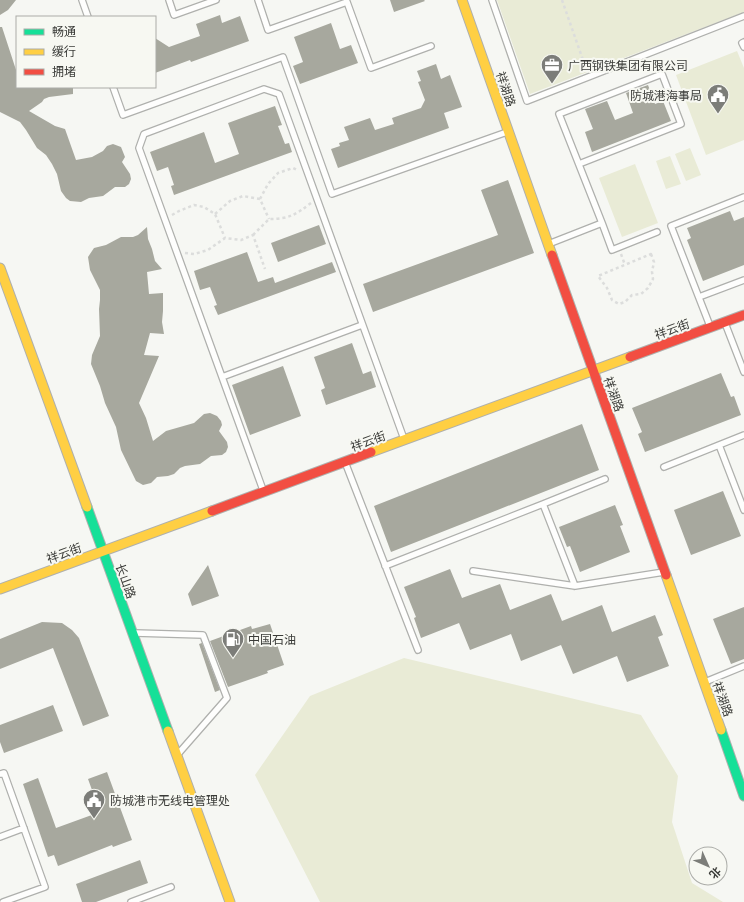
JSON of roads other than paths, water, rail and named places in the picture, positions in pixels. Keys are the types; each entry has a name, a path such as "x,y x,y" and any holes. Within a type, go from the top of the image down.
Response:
{"street":[{"name":"祥湖路","path":"462,0 744,796"},
{"name":"长山路","path":"0,268 230,902"},
{"name":"祥云街","path":"0,589 744,316"}],"lane":[{"path":"82,0 88,16"},
{"path":"169,0 174,15 216,0"},
{"path":"258,0 268,30 347,2 370,68 430,46"},
{"path":"492,0 527,101 744,16"},
{"path":"744,42 742,43 744,47"},
{"path":"113,88 123,115 283,57 332,194 508,131"},
{"path":"579,164 681,124 662,74 559,114 612,250 657,232"},
{"path":"264,492 139,148 144,134 264,89 279,94 404,440"},
{"path":"711,328 671,226 744,197"},
{"path":"548,244 602,223"},
{"path":"699,297 744,280"},
{"path":"725,323 744,372"},
{"path":"222,377 362,325"},
{"path":"664,467 744,435"},
{"path":"719,445 744,510"},
{"path":"345,462 418,650"},
{"path":"385,566 605,479"},
{"path":"543,504 576,586"},
{"path":"473,571 576,586 664,572"},
{"path":"132,633 203,635 227,698 177,756"},
{"path":"704,682 744,666"},
{"path":"0,774 4,773 45,887 3,902"},
{"path":"0,837 24,828"},
{"path":"131,902 171,887"}],"place":[{"name":"广西钢铁集团有限公司","path":"552,84"},
{"name":"防城港海事局","path":"718,114"},
{"name":"中国石油","path":"233,658"},
{"name":"防城港市无线电管理处","path":"94,820"}]}
